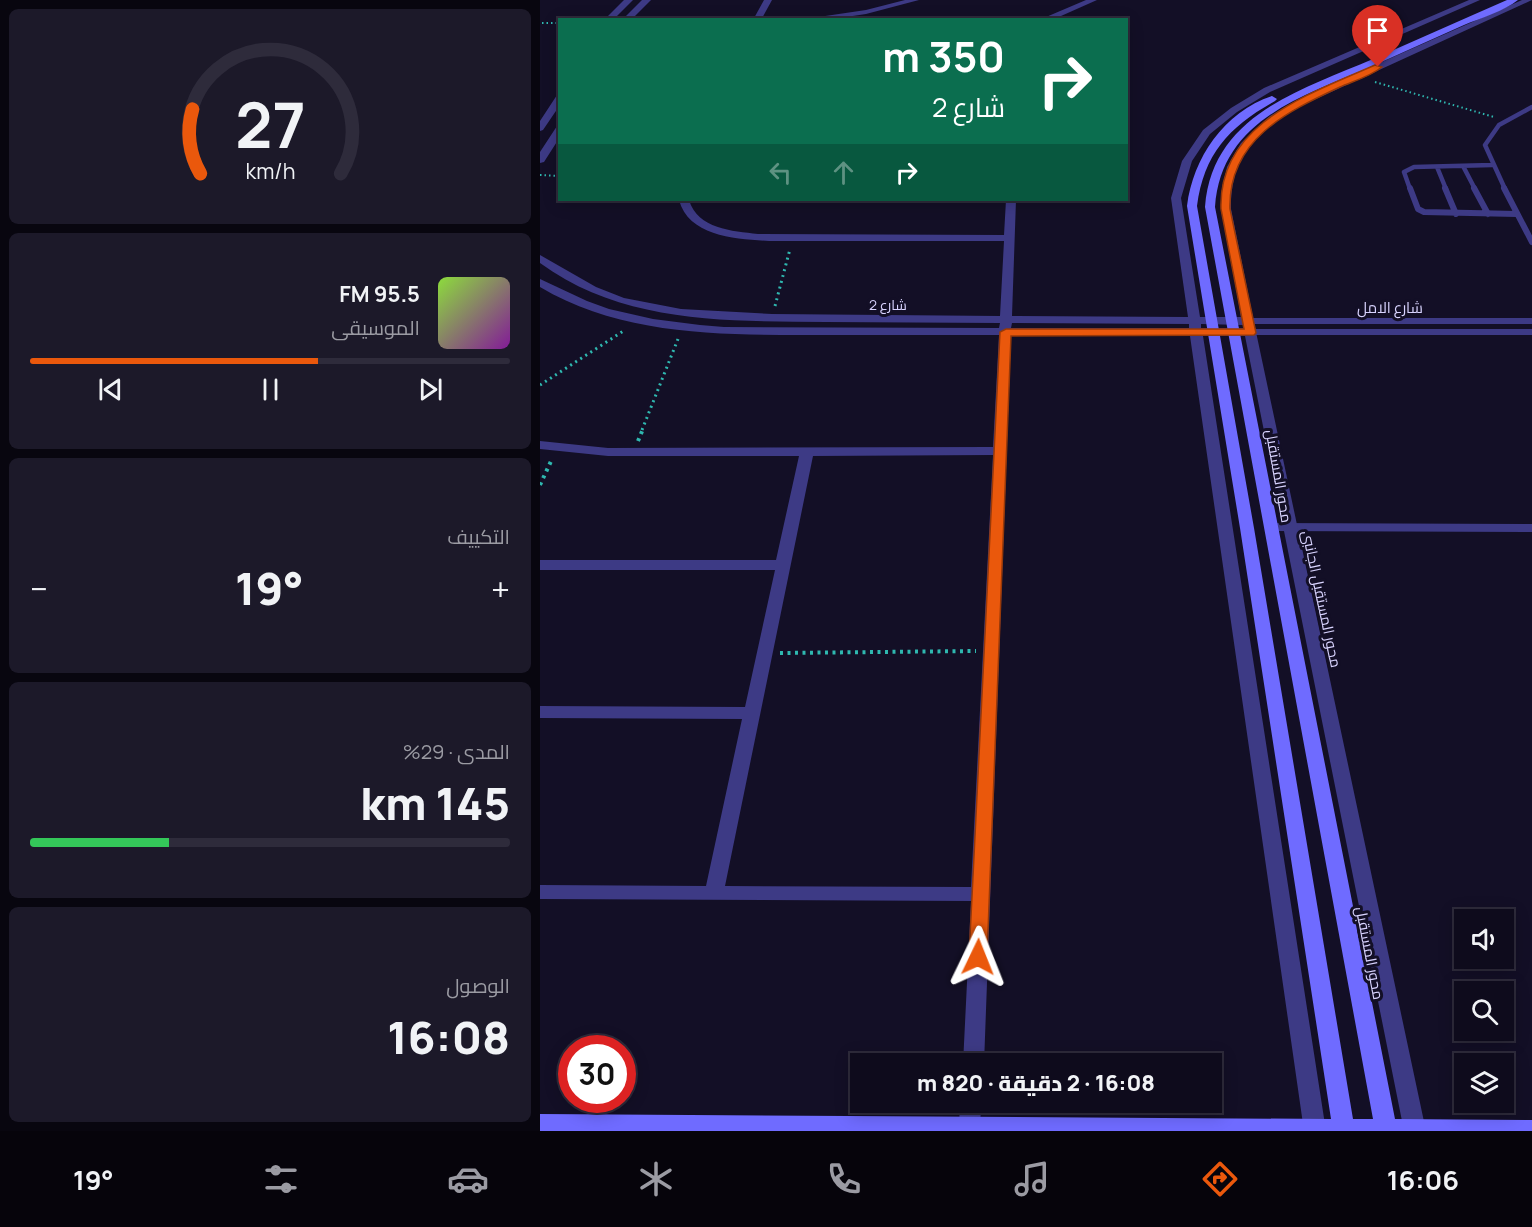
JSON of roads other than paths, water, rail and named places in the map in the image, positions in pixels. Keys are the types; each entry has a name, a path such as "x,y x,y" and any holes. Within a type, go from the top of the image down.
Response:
{"street":[{"path":"611,18 629,0"},
{"path":"628,18 647,0"},
{"path":"758,18 768,0"},
{"path":"818,18 866,12 915,0"},
{"path":"1048,18 1093,0"},
{"path":"1314,1130 1176,198 1185,162 1209,129 1235,108 1267,90 1476,0"},
{"path":"1344,1130 1249,540 1192,206 1193,190 1199,168 1221,135 1248,112 1283,93 1494,0"},
{"name":"محور المستقبل","path":"1385,1130 1381,1095 1271,527 1242,327 1210,207 1215,175 1231,146 1257,120 1291,98 1514,0"},
{"name":"محور المستقبل الجانبى","path":"1415,1130 1291,527 1242,327 1225,192 1235,159 1245,144 1274,118 1292,107 1529,0"},
{"path":"540,128 558,100"},
{"path":"540,160 546,145 558,130"},
{"path":"540,139 546,145"},
{"path":"684,201 688,213 701,223 719,231 743,236 793,238 1009,237"},
{"path":"973,1053 1011,201"},
{"name":"شارع 2","path":"540,258 560,273 590,288 641,305 703,315 1006,326 1242,327"},
{"name":"شارع 2","path":"540,282 587,305 641,320 683,327 767,332 1006,326"},
{"path":"540,445 634,452 1000,451"},
{"path":"714,892 807,451"},
{"path":"540,565 783,566"},
{"path":"540,712 752,713"},
{"path":"540,892 980,894"},
{"path":"970,1126 971,1113"},
{"path":"540,1123 1532,1130"}],"lane":[{"path":"1532,107 1505,120 1490,135 1485,145 1492,165 1532,242"},
{"path":"1492,165 1409,168 1404,172 1418,209 1429,213 1518,214"},
{"path":"1463,166 1488,214"},
{"path":"1437,167 1456,214"},
{"name":"شارع الامل","path":"1242,327 1532,321"},
{"name":"شارع الامل","path":"1242,327 1532,332"},
{"path":"1271,527 1532,528"}]}
